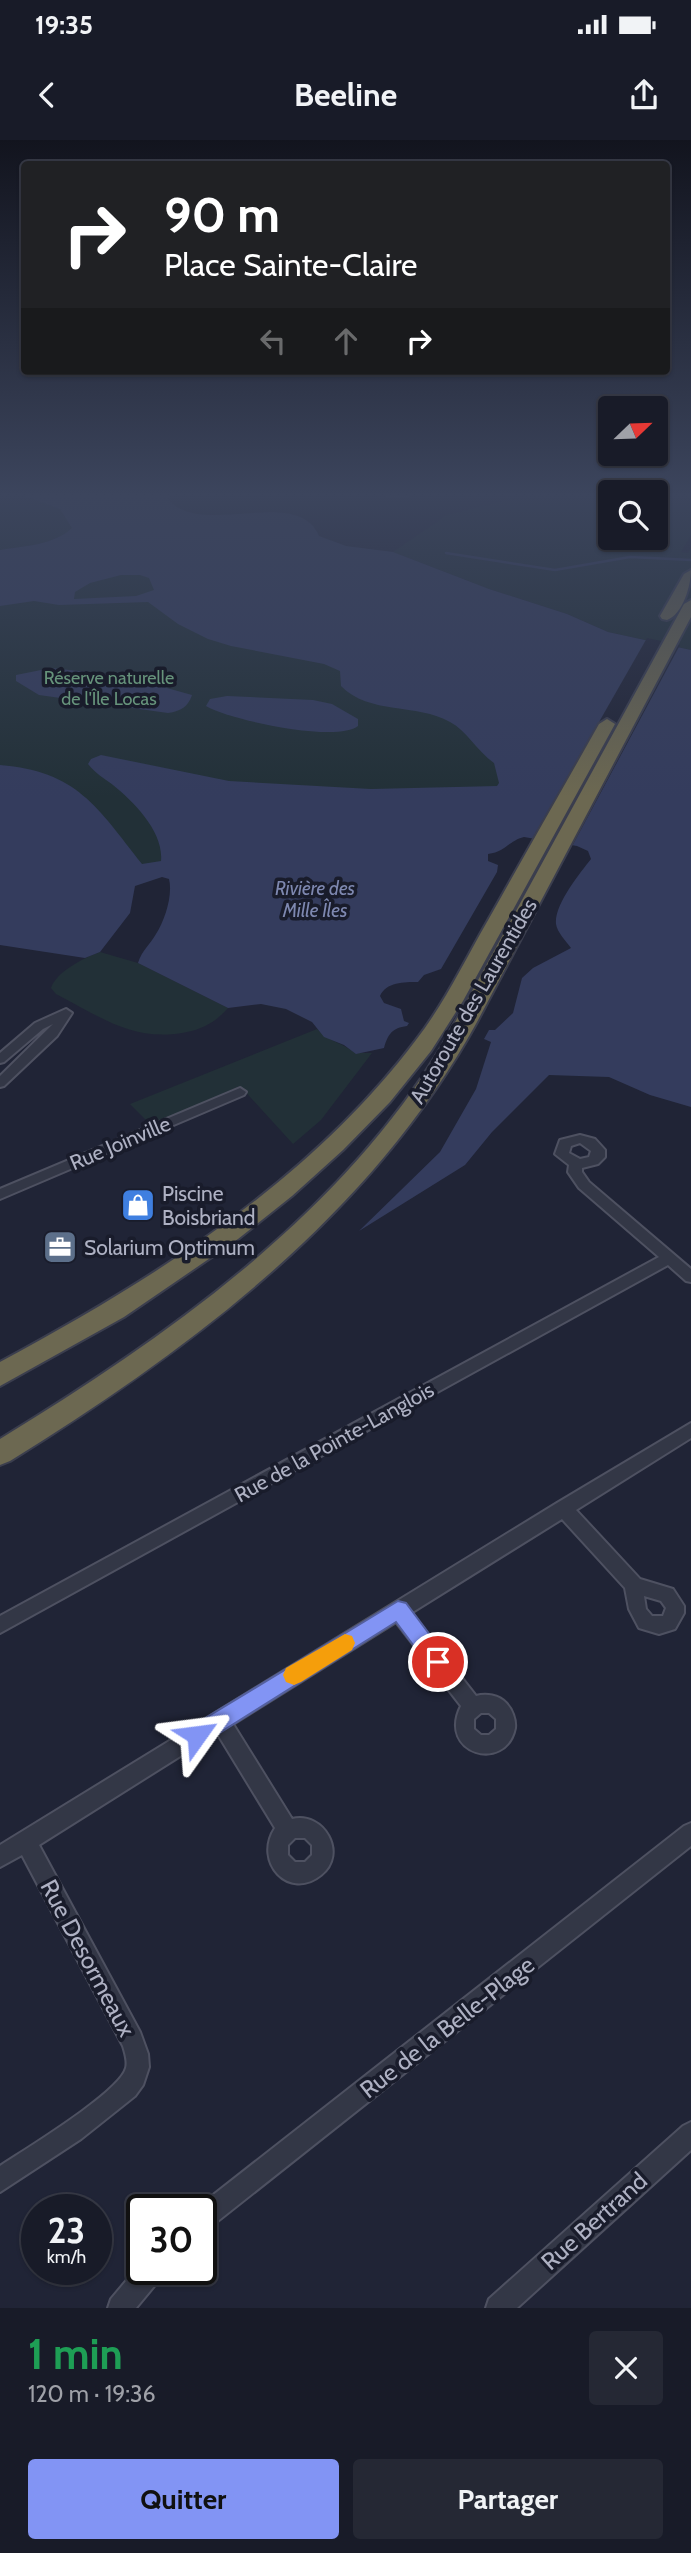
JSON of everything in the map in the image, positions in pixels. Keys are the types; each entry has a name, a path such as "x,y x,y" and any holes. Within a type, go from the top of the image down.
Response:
{"highway":[{"name":"Autoroute des Laurentides","path":"0,1453 98,1392 205,1315 293,1240 354,1178 399,1125 432,1079 547,850 680,594"},
{"name":"Autoroute des Laurentides","path":"0,1375 88,1326 190,1260 275,1196 348,1129 398,1077 429,1037 547,850 691,604"}],"street":[{"path":"0,1059 39,1026 66,1013 53,1033 0,1083"},
{"name":"Rue Joinville","path":"0,1194 240,1092"},
{"path":"576,1163 575,1172 584,1185 691,1277"},
{"name":"Rue de la Pointe-Langlois","path":"0,1625 668,1258"},
{"path":"0,1857 691,1430"},
{"path":"563,1508 634,1585"},
{"path":"398,1610 473,1707"},
{"path":"220,1721 288,1830"},
{"name":"Rue de la Belle-Plage","path":"217,2207 691,1833"},
{"name":"Rue Desormeaux","path":"0,2180 116,2098 134,2078 139,2059 132,2040 25,1840"},
{"name":"Rue Bertrand","path":"498,2308 691,2134"},
{"path":"120,2308 139,2285"}],"green space":[{"name":"Réserve naturelle de l'Île Locas","path":"13,594 209,594 574,766 190,870 109,877 0,779 0,598"},
{"path":"505,594 691,594 691,650 608,632 567,614"},
{"path":"100,952 138,963 228,1008 214,1021 199,1029 151,1034 118,1026 56,994 51,988 59,976"},
{"path":"317,1029 356,1053 372,1053 321,1120 293,1144 240,1086 151,1125 130,1104"}],"water":[{"name":"Rivière des Mille Îles","path":"0,594 75,594 74,599 141,594 505,594 567,614 608,632 691,650 691,1107 650,1095 609,1077 549,1075 492,1132 465,1165 359,1231 440,1152 476,1089 491,1042 484,1039 489,1030 495,1030 513,1013 522,978 533,968 571,948 560,933 556,916 563,899 591,859 588,851 577,846 524,837 488,854 488,861 498,865 497,872 441,969 424,975 418,982 391,985 380,996 384,1003 401,1009 404,1021 409,1023 391,1032 384,1048 356,1054 344,1045 324,1037 312,1022 286,1009 261,1004 228,1008 138,963 165,915 170,892 169,879 162,877 135,886 130,913 100,952 85,958 0,945 0,765 48,775 83,795 112,825 142,864 161,861 158,839 146,818 130,800 88,764 91,759 101,755 229,781 371,789 497,786 499,783 494,763 456,726 437,716 379,705 352,695 341,686 340,671 324,664 208,639 178,624 148,602 59,605 34,601 0,606"},
{"path":"51,668 124,676 192,695 183,708 168,713 39,695 16,681 16,675"},
{"path":"227,696 313,700 332,704 358,719 358,726 346,731 329,732 283,728 218,712 206,706 210,699"}],"pier":[{"path":"647,638 680,645 571,848 531,841"}],"slow traffic":[{"path":"294,1675 345,1643"}],"place":[{"name":"Piscine Boisbriand","path":"138,1205"},
{"name":"Solarium Optimum","path":"60,1247"}],"route":[{"path":"197,1735 398,1610 438,1662"}]}
